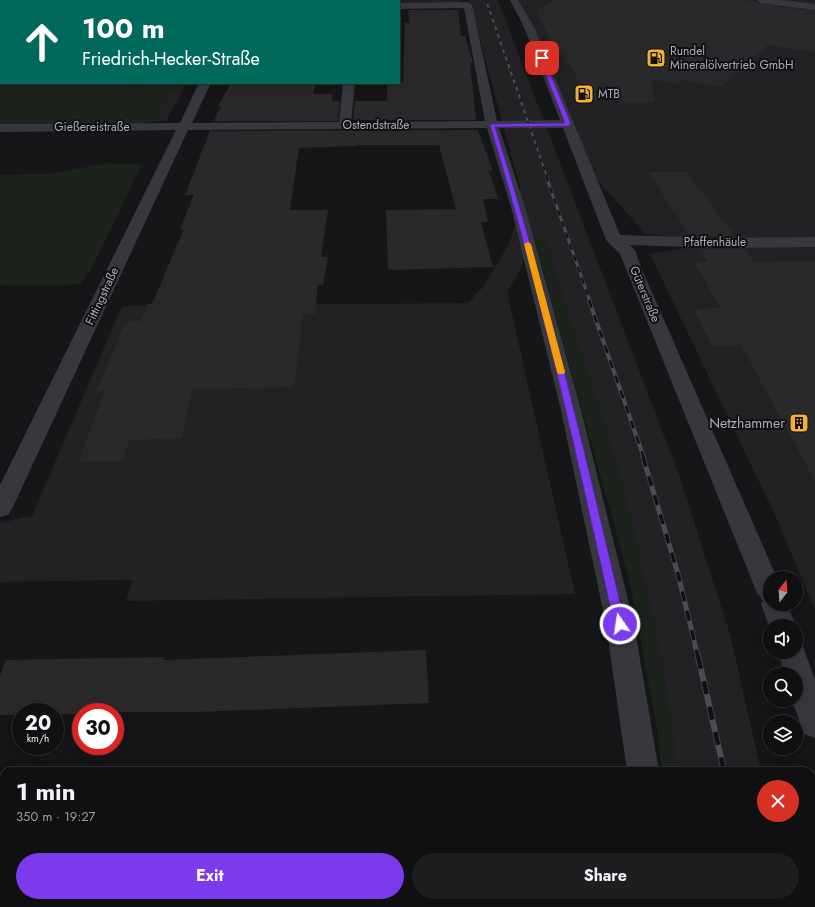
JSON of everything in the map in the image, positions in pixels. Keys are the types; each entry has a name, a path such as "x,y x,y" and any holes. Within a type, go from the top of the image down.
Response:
{"street":[{"name":"Güterstraße","path":"514,0 529,27 574,136 614,240 628,252 632,265 763,576"},
{"path":"761,0 815,7"},
{"path":"400,6 468,5 492,125 518,207 570,406 620,624 642,767"},
{"name":"Fittingstraße","path":"0,509 205,84"},
{"path":"345,125 349,84"},
{"name":"Ostendstraße","path":"184,127 568,124"},
{"name":"Gießereistraße","path":"0,128 184,127"},
{"name":"Pfaffenhäule","path":"614,240 719,243 815,242"},
{"path":"794,659 815,725"}],"shaded area":[{"path":"400,0 462,0 459,4 400,4"},
{"path":"469,0 497,0 499,3 679,475 730,634 760,767 677,767 659,646 623,486 544,238 534,238 517,276 507,292 575,594 126,601 133,580 0,582 0,523 32,516 122,306 468,303 483,287 509,244 520,210 520,187"},
{"path":"514,0 815,0 815,610 803,581 803,571 799,571 776,517 650,254 717,243 646,234 587,169"},
{"path":"0,84 186,84 166,121 136,123 0,124"},
{"path":"0,84 175,84 156,119 0,120"},
{"path":"109,163 142,165 89,273 80,284 47,286 0,285 0,175 47,174"},
{"path":"534,238 544,238 623,486 659,646 677,767 662,767 657,728 629,578"}],"building":[{"path":"555,0 743,0 761,4 815,11 815,52 768,45 721,87 682,80 676,84 651,79 655,103 623,102 623,99 588,99 565,55 558,55 536,11"},
{"path":"408,10 458,10 461,36 465,36 473,63 470,63 476,120 353,120 355,101 387,101 387,84 400,84 400,82 403,82 405,23 409,23"},
{"path":"230,84 316,84 313,94 333,94 332,101 340,101 338,121 214,121 221,106 218,106"},
{"path":"478,130 493,171 489,171 498,199 483,199 488,222 481,222 493,267 388,270 386,210 456,209 439,145 356,145 299,148 290,210 328,210 321,257 328,257 323,285 318,285 315,314 303,314 294,387 192,389 182,438 129,440 123,461 78,462 105,391 97,391 125,322 141,321 147,304 152,304 184,229 180,229 194,195 185,195 210,131"},
{"path":"648,172 687,172 735,236 690,236"},
{"path":"699,249 745,249 754,262 815,261 815,481 741,345 712,346 694,309 720,308 694,262 708,262"},
{"path":"426,650 429,703 194,712 124,712 124,703 72,703 72,714 64,714 64,703 12,703 12,715 0,715 0,676 6,660 164,657 163,660"}],"railway":[{"path":"486,0 547,177"},
{"path":"546,176 590,301"},
{"path":"589,300 644,458"},
{"path":"643,457 678,574 698,657"},
{"path":"698,656 723,767"}],"slow traffic":[{"path":"528,244 561,372"}],"place":[{"name":"Rundel Mineralölvertrieb GmbH","path":"656,58"},
{"name":"MTB","path":"584,94"},
{"name":"Netzhammer","path":"799,423"}],"route":[{"path":"542,58 568,124 492,125 518,207 570,406 620,624"}]}
